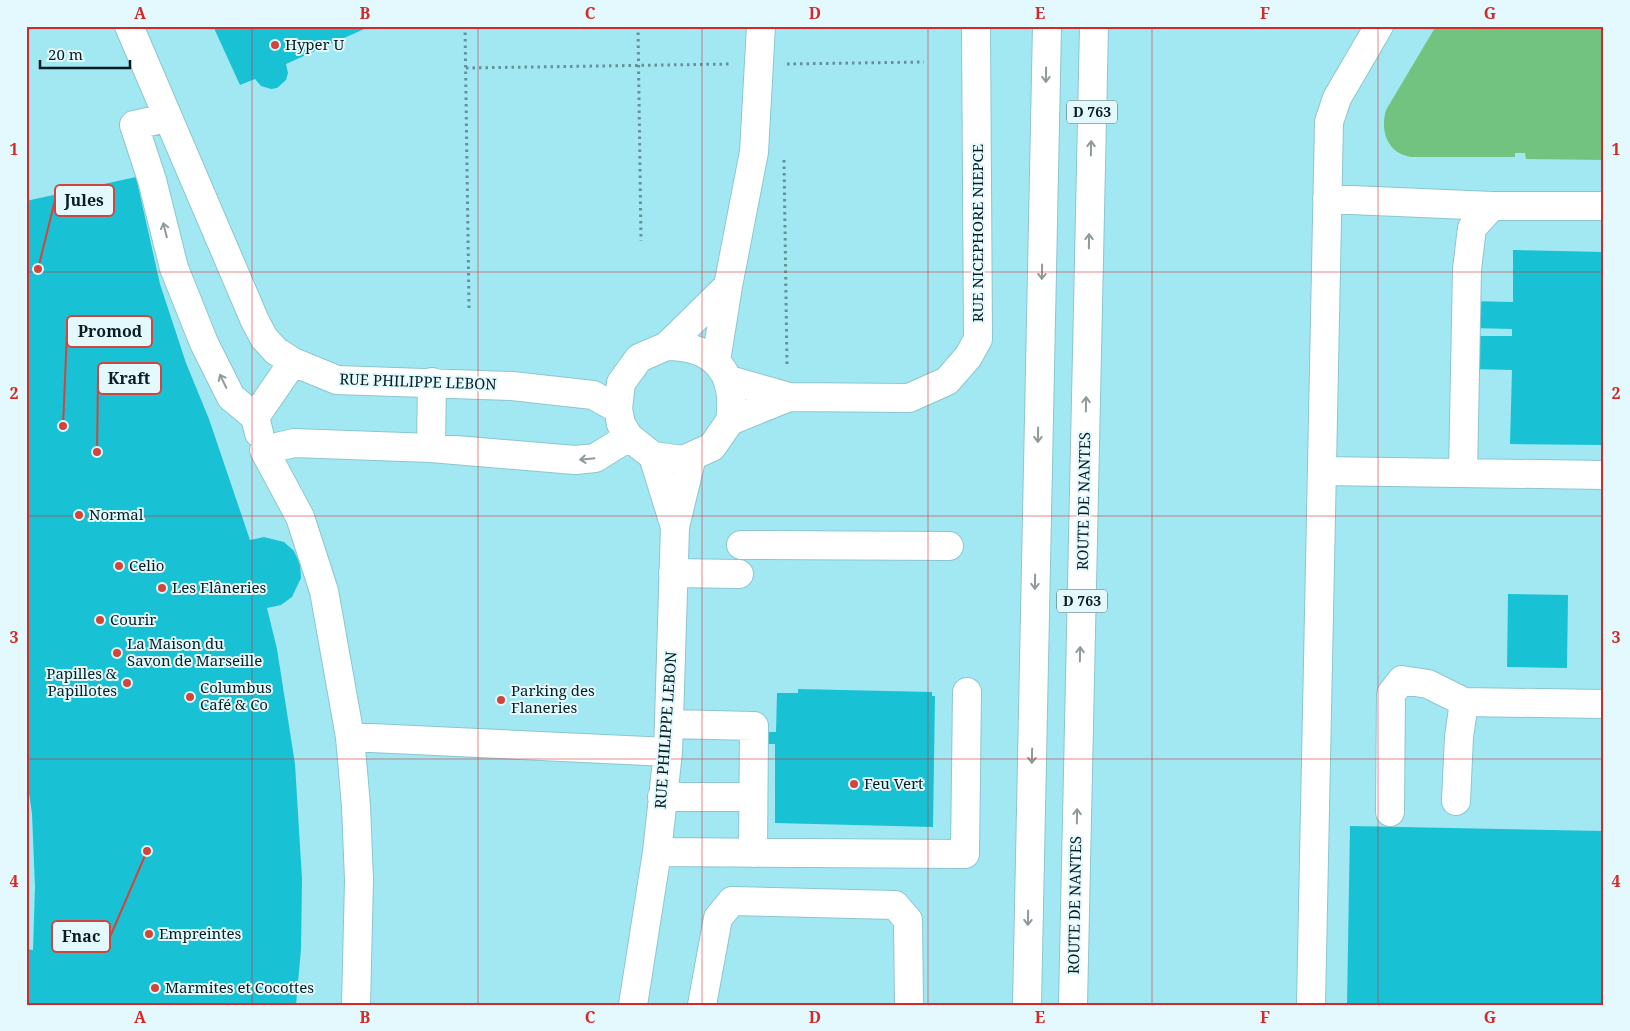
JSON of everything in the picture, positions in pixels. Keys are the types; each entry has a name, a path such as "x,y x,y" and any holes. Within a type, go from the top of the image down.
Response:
{"main road":[{"name":"RUE PHILIPPE LEBON","path":"129,26 255,321 264,338 276,351 293,362 337,380 512,386 620,396"},
{"path":"653,456 688,458 712,447 730,421 733,400 722,371 728,286 754,152 761,26"},
{"name":"RUE NICEPHORE NIEPCE","path":"730,421 788,384 909,398 947,381 968,357 978,339 976,26"},
{"name":"D 763","path":"1027,1005 1047,26"},
{"name":"ROUTE DE NANTES","path":"1073,1005 1094,26"},
{"path":"1311,1005 1329,122 1337,98 1380,26"},
{"path":"167,118 134,125 152,180 174,268 204,343 231,397 255,417 264,450 300,517 324,591 350,737 356,806 359,880 356,1005"},
{"path":"1327,199 1492,206 1604,206"},
{"path":"1463,474 1467,269 1472,228 1492,206"},
{"path":"675,527 653,456 629,437 621,424 620,396 639,358 667,346 728,286"},
{"path":"667,346 684,346 701,351 722,371 788,384"},
{"path":"255,417 293,362"},
{"path":"431,448 432,382"},
{"path":"264,450 294,443 431,448 575,460 596,458 629,437"},
{"name":"RUE PHILIPPE LEBON","path":"633,1005 658,852 668,752 675,527 688,458"},
{"path":"1322,471 1604,475"},
{"path":"740,545 949,546"},
{"path":"673,573 739,574"},
{"path":"1390,812 1391,694 1402,680 1428,684 1464,702 1604,704"},
{"path":"658,852 965,854 967,692"},
{"path":"1456,801 1458,737 1464,702"},
{"path":"669,724 754,726 753,852"},
{"path":"350,737 668,752"},
{"path":"662,797 753,797"},
{"path":"702,1005 718,918 732,901 895,905 908,920 909,1005"}],"path":[{"path":"465,26 469,308"},
{"path":"638,26 641,241"},
{"path":"466,68 924,62"},
{"path":"784,152 788,384"}],"shaded area":[{"path":"26,26 1604,26 1604,1005 26,1005"},
{"path":"1436,26 1604,26 1604,160 1526,159 1525,153 1515,153 1515,157 1411,157 1396,151 1387,140 1385,133 1384,118 1386,110"}],"building":[{"name":"Hyper U","path":"213,26 371,26 286,64 288,73 286,80 277,88 271,89 261,86 255,79 240,85"},
{"name":"Les Flâneries","path":"136,177 160,284 186,363 209,419 250,540 264,537 284,542 294,551 300,564 301,578 292,597 281,605 267,608 277,649 295,764 302,879 301,949 296,1005 26,1005 26,949 33,950 35,887 32,814 26,772 26,201"},
{"path":"1513,250 1604,252 1604,445 1510,444 1512,370 1471,369 1471,336 1512,336 1512,329 1471,328 1471,301 1513,302"},
{"path":"1508,594 1568,595 1567,668 1507,667"},
{"name":"Feu Vert","path":"798,689 932,692 932,696 935,696 933,827 775,823 775,744 764,744 764,732 776,732 777,693 798,693"},
{"path":"1350,826 1604,831 1604,1005 1347,1005"}],"place":[{"name":"Hyper U","path":"275,45"},
{"name":"Jules","path":"38,269"},
{"name":"Promod","path":"63,426"},
{"name":"Kraft","path":"97,452"},
{"name":"Normal","path":"79,515"},
{"name":"Celio","path":"119,566"},
{"name":"Les Flâneries","path":"162,588"},
{"name":"Courir","path":"100,620"},
{"name":"La Maison du Savon de Marseille","path":"117,653"},
{"name":"Papilles & Papillotes","path":"127,683"},
{"name":"Columbus Café & Co","path":"190,697"},
{"name":"Parking des Flaneries","path":"501,700"},
{"name":"Feu Vert","path":"854,784"},
{"name":"Fnac","path":"147,851"},
{"name":"Empreintes","path":"149,934"},
{"name":"Marmites et Cocottes","path":"155,988"}]}
